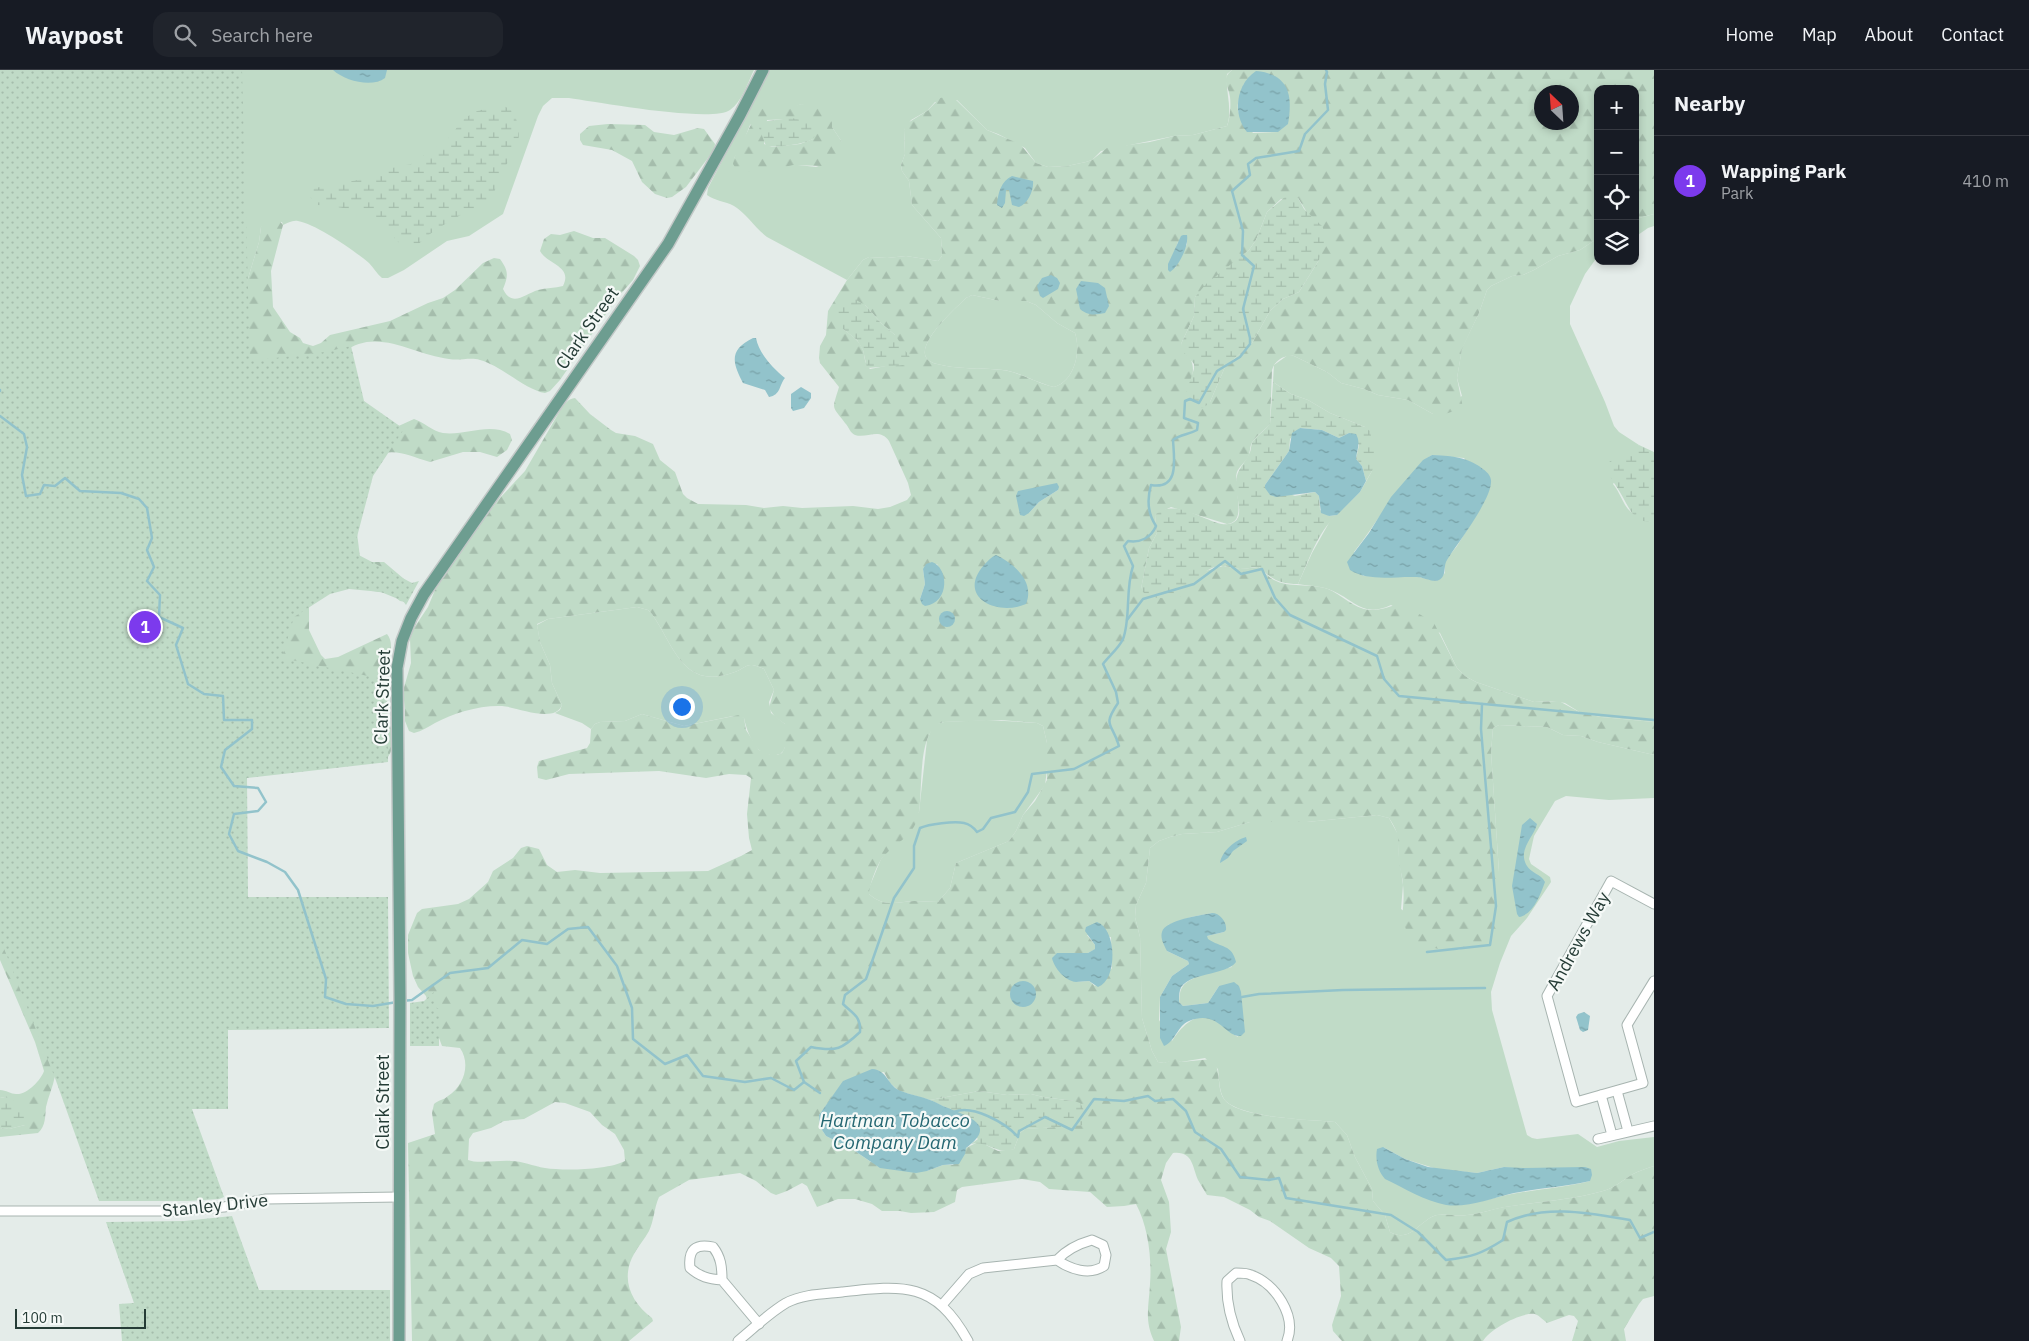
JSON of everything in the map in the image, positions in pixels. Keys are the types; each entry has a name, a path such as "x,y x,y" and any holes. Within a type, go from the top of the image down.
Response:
{"main road":[{"name":"Clark Street","path":"399,1341 400,1002 397,668 402,641 410,618 440,570 668,244 731,132 763,70"}],"street":[{"name":"Andrews Way","path":"1654,904 1611,882 1547,996 1576,1102 1643,1083 1627,1025 1654,981"},
{"path":"1617,1091 1628,1131"},
{"path":"1601,1095 1612,1135"},
{"path":"1598,1139 1654,1126"},
{"name":"Stanley Drive","path":"0,1210 178,1211 224,1207 266,1199 399,1197"},
{"path":"942,1305 969,1274 984,1268 1057,1260 1076,1245 1092,1240 1103,1245 1106,1256 1104,1266 1096,1271 1083,1271 1065,1266 1057,1260"},
{"path":"722,1280 709,1279 698,1275 690,1268 689,1258 695,1248 702,1245 713,1247 719,1255 722,1280 759,1324"},
{"path":"1240,1341 1234,1328 1226,1296 1227,1281 1236,1273 1252,1275 1280,1298 1289,1315 1289,1335 1286,1341"},
{"path":"738,1341 787,1303 806,1296 885,1287 909,1288 942,1305 959,1325 968,1341"}],"green space":[{"path":"0,70 242,70 250,361 325,352 351,346 364,401 404,429 373,476 353,552 412,583 419,581 406,605 403,601 381,592 349,589 330,594 294,617 282,658 387,680 388,762 247,778 248,897 388,897 389,1028 228,1030 228,1109 192,1109 224,1197 219,1199 99,1201 55,1078 3,946 0,946"},
{"path":"212,70 754,70 738,102 730,110 719,113 679,113 569,98 552,98 543,106 538,116 503,214 469,236 447,241 404,270 388,278 382,278 369,263 345,245 306,223 294,221 283,225 282,222 261,227 259,242 209,408"},
{"path":"770,70 1232,70 1227,74 1229,120 1227,126 1193,135 1174,136 1101,151 1092,160 1067,166 1048,167 1036,163 1025,148 987,130 957,100 935,102 927,111 911,120 904,130 905,154 901,165 902,171 909,181 912,205 941,238 942,256 938,261 906,256 869,257 863,260 847,280 767,237 731,204 713,199 707,195 708,188","holes":["801,104 832,115 832,127 842,142 838,151 826,163 816,167 734,158 741,148 750,125 783,107 795,107"]},
{"path":"1232,70 1654,70 1654,214 1639,218 1639,85 1594,85 1594,241 1580,250 1558,256 1534,270 1523,275 1512,276 1491,286 1487,290 1479,313 1462,349 1457,378 1463,408 1445,414 1433,414 1408,400 1378,395 1341,383 1327,372 1294,356 1280,359 1275,363 1272,370 1270,424 1253,441 1247,459 1237,472 1239,511 1234,522 1227,524 1171,507 1155,515 1157,533 1149,548 1141,589 1223,566 1241,569 1259,567 1274,580 1293,585 1328,589 1363,609 1378,610 1403,604 1434,623 1457,668 1465,676 1476,682 1534,702 1559,701 1581,713 1601,717 1654,722 1654,755 1598,742 1581,736 1563,735 1547,727 1499,725 1493,728 1491,752 1499,872 1499,920 1498,931 1491,942 1481,946 1446,951 1413,942 1403,920 1404,894 1399,862 1398,835 1389,818 1377,815 1307,822 1250,822 1217,832 1182,834 1159,841 1150,848 1146,883 1136,905 1135,917 1140,937 1142,1018 1152,1051 1158,1062 1164,1063 1175,1059 1181,1062 1212,1059 1217,1068 1220,1089 1224,1099 1232,1105 1243,1110 1275,1117 1335,1122 1347,1135 1355,1157 1372,1189 1373,1201 1385,1215 1390,1232 1397,1235 1410,1233 1431,1217 1437,1215 1459,1216 1504,1207 1566,1199 1607,1190 1633,1174 1654,1166 1654,1296 1643,1299 1639,1304 1624,1329 1626,1341 1572,1341 1578,1321 1574,1316 1569,1315 1547,1323 1535,1314 1529,1314 1506,1322 1492,1331 1483,1341 1342,1341 1333,1331 1332,1325 1341,1296 1339,1266 1331,1258 1309,1248 1270,1221 1259,1217 1250,1210 1224,1197 1207,1195 1198,1180 1191,1160 1184,1154 1173,1153 1166,1163 1161,1180 1169,1202 1171,1232 1166,1249 1181,1327 1179,1341 1154,1341 1151,1333 1148,1313 1150,1253 1144,1222 1136,1204 1107,1207 1090,1192 1049,1189 1040,1182 1022,1179 962,1187 957,1190 955,1202 934,1212 882,1211 872,1204 855,1199 838,1199 817,1207 807,1186 802,1183 776,1195 756,1181 740,1173 689,1180 659,1197 651,1227 634,1254 628,1272 628,1281 633,1297 653,1321 629,1341 412,1341 408,1143 435,1134 432,1113 434,1104 454,1092 462,1081 465,1068 465,1061 460,1048 442,1046 439,1038 439,1010 428,1005 426,996 418,987 413,976 408,953 408,935 417,913 422,909 458,904 469,899 488,882 493,871 513,858 521,848 527,846 539,849 547,865 557,872 575,870 600,873 708,871 752,850 747,814 751,778 746,775 729,774 706,778 659,771 569,774 546,780 538,778 537,767 539,761 587,748 590,743 591,729 595,724 625,721 642,714 684,726 739,715 744,718 746,730 759,750 771,755 777,755 782,753 785,747 785,724 775,717 769,708 774,690 764,669 750,665 732,673 715,677 702,675 691,670 674,651 652,614 648,610 637,607 548,619 537,624 540,642 550,665 552,683 562,705 558,711 544,714 502,706 485,707 467,710 450,716 414,733 409,731 405,721 403,691 411,663 410,639 435,590 469,539 499,499 525,471 562,407 569,400 575,398 590,414 616,433 635,436 653,444 660,460 675,472 683,494 698,504 746,505 764,508 783,506 802,508 853,506 878,509 890,507 907,500 911,495 908,483 889,441 877,434 859,436 852,433 834,407 839,387 820,363 819,358 820,346 826,335 828,311 847,280 863,260 869,257 906,256 938,261 942,256 941,238 912,205 909,181 902,171 901,165 905,154 904,130 906,124 927,111 940,98 952,96 987,130 1020,144 1036,163 1048,167 1067,166 1092,160 1107,148 1150,142 1174,136 1193,135 1227,126 1230,97 1226,82 1227,76","holes":["1244,84 1278,132 1253,133 1240,115 1238,110","1298,198 1308,214 1319,260 1299,292 1283,299 1270,311 1252,343 1225,367 1210,402 1191,381 1193,366 1181,344 1194,316 1195,297 1249,250 1256,240 1267,212 1281,199","1187,241 1175,268 1173,256 1178,242","972,295 1000,301 1026,301 1036,305 1057,323 1075,333 1077,356 1067,379 1054,387 1009,371 953,367 937,364 927,359 925,352 927,343 934,332 966,298","865,305 895,335 886,366 870,369 859,343 843,329","1058,490 1039,502 1029,513 1018,491","937,564 943,576 920,599 925,584 923,569","1001,720 1037,723 1043,726 1047,743 1047,780 1035,801 1023,815 1009,841 956,863 950,888 938,902 886,903 880,901 869,894 872,880 882,859 916,824 920,807 922,763 925,749 929,736 935,727 944,722","1087,935 1111,937 1112,968 1095,986 1089,981 1075,982 1057,953 1088,953 1096,949","884,1072 890,1083 899,1091 930,1100 979,1091 1007,1095 1031,1094 1074,1101 1083,1125 1025,1129 1020,1133 1014,1149 998,1151 982,1143 976,1143 966,1148 953,1165 943,1165 927,1171 871,1162 852,1149 826,1136 820,1127 819,1115 844,1081","555,1102 565,1103 590,1112 602,1125 615,1134 624,1150 625,1161 597,1168 563,1169 545,1168 515,1161 477,1162 468,1160 469,1139 473,1133 491,1128 504,1121 524,1119"]},
{"path":"801,104 830,109 832,127 844,147 842,153 822,166 793,165 759,173 736,169 733,164 734,158 759,109 764,107 796,106","holes":["789,119 813,139 800,144 772,147 764,144 767,120"]},
{"path":"504,106 514,112 519,133 518,141 488,205 485,209 466,212 415,245 406,245 396,240 388,226 381,219 350,209 318,205 310,197 309,191 315,188 358,180 386,169 411,164 447,140 464,119 474,112"},
{"path":"791,118 813,122 816,134 813,139 790,145 766,146 759,128 761,122"},
{"path":"608,124 645,125 654,132 674,135 698,128 704,129 715,144 714,150 686,187 672,197 667,198 655,194 642,182 632,161 612,150 583,145 580,140 580,134 589,126"},
{"path":"1286,196 1298,198 1304,209 1322,226 1324,243 1319,260 1299,292 1283,299 1270,311 1252,343 1225,367 1210,402 1201,408 1188,407 1185,405 1184,399 1194,364 1182,350 1181,344 1194,316 1195,297 1206,284 1249,250 1256,240 1267,212"},
{"path":"1654,214 1654,226 1639,234 1639,218"},
{"path":"269,217 278,219 283,225 271,271 273,307 290,332 300,338 303,343 313,346 321,343 330,335 390,321 443,298 455,290 483,263 494,258 500,259 505,266 507,276 503,289 510,298 515,299 538,290 563,286 565,274 540,251 544,239 551,234 560,235 574,231 593,238 605,238 634,256 640,266 633,280 617,298 560,380 550,391 545,393 530,387 488,363 476,359 449,359 382,342 368,342 356,345 343,353 339,377 392,429 414,419 443,433 494,429 510,434 512,440 507,450 497,457 480,452 463,452 430,462 409,455 390,452 375,455 357,533 360,557 371,562 384,562 410,584 405,602 400,601 391,594 373,591 337,573 309,606 309,630 321,655 325,659 338,657 387,634 390,640 390,655 380,687 393,742 392,750 388,757 385,758 296,706 192,449 209,408 259,242 261,227"},
{"path":"1594,241 1594,262 1585,274 1570,306 1570,324 1614,426 1619,432 1639,445 1613,484 1626,507 1631,512 1644,520 1654,522 1654,722 1601,717 1581,713 1565,703 1553,701 1534,702 1476,682 1465,676 1457,668 1440,633 1391,605 1381,609 1366,609 1329,589 1298,584 1312,553 1330,521 1360,492 1372,471 1365,427 1291,394 1273,382 1274,365 1288,355 1294,356 1327,372 1341,383 1378,395 1408,400 1433,414 1462,396 1457,378 1462,348 1479,313 1487,290 1491,286 1512,276 1523,275 1534,270 1558,256 1580,250","holes":["1432,455 1464,458 1489,490 1457,546 1445,561 1445,573 1436,581 1419,577 1363,576 1354,552 1404,483"]},
{"path":"972,295 1000,301 1026,301 1036,305 1057,323 1075,333 1077,356 1067,379 1054,387 1009,371 953,367 937,364 927,359 925,352 927,343 934,332 966,298"},
{"path":"849,296 865,305 895,335 911,359 905,365 867,368 863,350 857,340 843,329 834,314 846,297"},
{"path":"1273,382 1291,394 1308,400 1330,413 1365,427 1370,431 1376,460 1372,471 1366,481 1362,466 1356,459 1359,445 1349,433 1339,438 1322,430 1300,428 1290,439 1289,451 1265,485 1295,496 1315,492 1319,496 1320,510 1329,516 1337,515 1319,538 1298,584 1276,580 1259,567 1240,569 1218,566 1203,574 1180,597 1160,598 1147,595 1141,589 1149,548 1157,533 1155,515 1165,509 1175,508 1218,523 1227,524 1237,519 1239,510 1236,489 1237,475 1250,452 1253,442 1270,424"},
{"path":"1639,445 1654,452 1654,522 1641,520 1633,514 1609,472 1609,462"},
{"path":"637,607 648,610 652,614 674,651 691,670 702,675 715,677 732,673 750,665 764,669 774,690 769,702 771,713 785,724 786,741 781,753 770,755 759,750 751,739 744,718 733,716 684,726 642,714 625,721 600,722 591,729 582,723 555,713 560,710 562,705 552,683 550,665 540,642 537,625 548,619"},
{"path":"987,720 1037,723 1043,726 1047,743 1048,762 1045,785 1023,815 1009,841 956,863 950,888 938,902 886,903 875,898 869,894 869,888 881,859 919,812 927,740 932,728 944,722"},
{"path":"1499,725 1547,727 1563,735 1581,736 1598,742 1654,755 1654,798 1609,800 1566,796 1555,801 1534,836 1529,859 1531,864 1550,877 1551,882 1527,918 1511,936 1491,992 1492,1010 1527,1135 1537,1139 1578,1134 1597,1147 1619,1141 1654,1137 1654,1166 1633,1174 1607,1190 1566,1199 1505,1207 1459,1216 1437,1215 1425,1221 1410,1233 1397,1235 1390,1232 1385,1215 1373,1201 1372,1189 1355,1157 1347,1135 1335,1122 1276,1117 1244,1110 1232,1105 1222,1096 1218,1069 1205,1058 1181,1062 1175,1060 1164,1063 1158,1062 1152,1051 1142,1018 1140,937 1135,917 1136,905 1146,883 1150,848 1159,841 1182,834 1217,832 1250,822 1307,822 1377,815 1389,818 1400,838 1398,850 1403,885 1401,909 1458,950 1469,946 1481,946 1499,920 1499,872 1491,752 1493,728","holes":["1212,913 1224,932 1207,936 1207,939 1232,967 1206,974 1187,982 1181,990 1179,1002 1183,1006 1208,1003 1219,986 1238,1037 1215,1020 1202,1017 1190,1022 1180,1030 1172,1041 1159,1020 1160,997 1172,976 1189,964 1188,961 1167,951 1168,925 1191,917","1383,1147 1405,1159 1437,1169 1477,1173 1504,1167 1590,1181 1517,1193 1472,1203 1444,1204"]},
{"path":"0,889 55,1076 41,1130 38,1133 0,1137 0,1128 9,1129 25,1125 5,1097 0,1098 0,1090 16,1094 25,1092 37,1082 44,1071 35,1042 0,960"},
{"path":"434,992 435,1007 439,1009 439,1046 410,1046 410,1003 424,1001"},
{"path":"979,1091 1007,1095 1031,1094 1074,1101 1080,1103 1083,1108 1085,1120 1083,1125 1077,1126 1025,1129 1020,1133 1014,1149 1008,1151 977,1143 971,1144 978,1139 947,1108 930,1100"},
{"path":"5,1097 22,1107 26,1115 25,1125 9,1129 0,1128 0,1098"},
{"path":"232,1216 259,1290 390,1290 390,1341 122,1341 119,1304 134,1303 106,1222 184,1221"}],"water":[{"path":"333,70 387,70 385,78 373,83 366,83 351,80"},
{"path":"1256,71 1276,76 1282,81 1289,95 1288,124 1278,132 1247,132 1239,117 1238,100 1240,91 1244,83"},
{"path":"1012,176 1033,181 1031,192 1028,200 1019,207 1012,205 1009,190 1006,190 1005,203 1002,208 997,205 999,192 1005,181"},
{"path":"1183,235 1187,235 1185,250 1177,265 1170,272 1168,264"},
{"path":"1051,275 1057,278 1060,283 1058,289 1043,298 1040,296 1037,286 1042,278"},
{"path":"1081,281 1098,283 1105,288 1109,306 1105,313 1092,314 1080,309 1076,289"},
{"path":"753,338 756,338 760,350 767,360 785,378 778,392 773,396 769,397 765,390 743,383 737,369 735,363 736,352"},
{"path":"801,387 811,393 811,398 804,408 793,411 791,408 791,394"},
{"path":"1300,428 1322,430 1339,438 1349,433 1356,434 1358,443 1356,459 1362,466 1366,481 1360,492 1337,515 1329,516 1321,513 1319,496 1315,492 1276,497 1270,495 1265,488 1265,485 1289,451 1292,433"},
{"path":"1432,455 1451,456 1467,460 1485,470 1491,480 1490,488 1481,509 1447,560 1443,576 1439,580 1434,581 1417,577 1382,578 1357,574 1350,570 1347,562 1369,533 1391,497 1423,460"},
{"path":"1057,483 1058,490 1039,502 1029,513 1024,516 1020,515 1016,496 1018,491"},
{"path":"996,555 1010,563 1022,575 1028,588 1026,604 1003,608 993,606 977,595 975,586 977,576 984,565"},
{"path":"932,562 941,570 944,577 943,592 933,603 925,606 920,599 925,584 923,569 926,564"},
{"path":"947,611 955,619 947,627 939,619"},
{"path":"1530,818 1537,824 1525,849 1524,860 1527,866 1545,882 1539,898 1532,908 1529,912 1519,917 1512,886 1522,825"},
{"path":"1246,837 1247,841 1220,863 1223,854 1230,847"},
{"path":"1212,913 1222,918 1226,930 1207,936 1208,939 1229,949 1236,962 1224,970 1198,977 1184,984 1180,990 1179,1002 1183,1006 1208,1003 1219,986 1234,982 1239,986 1241,992 1245,1032 1241,1036 1235,1035 1214,1021 1199,1018 1185,1023 1171,1041 1164,1046 1160,1038 1160,997 1172,976 1189,964 1188,961 1167,951 1162,939 1162,932 1176,921"},
{"path":"1097,922 1104,927 1108,934 1112,955 1109,975 1105,982 1098,987 1089,981 1076,982 1064,977 1052,958 1057,953 1088,953 1095,949 1095,945 1085,931 1086,927"},
{"path":"1023,981 1032,985 1036,994 1032,1003 1023,1007 1014,1003 1010,994 1014,985"},
{"path":"1584,1012 1590,1016 1588,1030 1583,1032 1580,1030 1576,1017"},
{"name":"Hartman Tobacco Company Dam","path":"872,1069 885,1075 896,1089 923,1097 964,1115 977,1123 980,1133 966,1148 959,1164 943,1165 916,1173 880,1168 852,1149 826,1136 820,1127 819,1115 843,1081"},
{"path":"1383,1147 1405,1159 1428,1167 1477,1173 1504,1167 1585,1167 1591,1169 1592,1175 1590,1181 1581,1183 1514,1193 1471,1204 1446,1205 1422,1197 1385,1179 1379,1169 1376,1157 1377,1149"}],"waterway":[{"path":"402,1001 412,1000 450,973 488,968 522,940 547,944 568,929 588,927 617,966 632,1008 633,1039 665,1064 687,1055 703,1076 745,1082 771,1078 794,1090 804,1082 796,1061 811,1047 839,1048 860,1032 858,1019 843,1004 845,995 866,979 894,898 914,868 914,846 920,828 935,824 960,822 970,825 977,832 983,829 991,818 1015,812 1028,792 1032,774 1074,769 1119,746 1109,721 1118,703 1116,692 1103,664 1121,642 1125,631 1129,585 1133,566 1124,546 1128,541 1145,539 1154,530 1156,526 1149,506 1151,485 1167,483 1171,478 1174,464 1173,440 1197,430 1198,423 1184,418 1185,401 1190,399 1199,403 1217,371 1240,357 1250,344 1243,309 1254,266 1242,255 1243,231 1232,191 1250,175 1248,164 1256,158 1299,151 1305,134 1328,110 1325,84 1326,70"},
{"path":"0,416 24,434 27,447 22,475 26,496 40,494 44,485 55,486 65,478 80,491 121,493 139,499 147,508 152,538 147,550 154,567 147,581 160,595 159,617 183,628 176,645 188,684 204,694 223,696 224,720 252,720 252,729 225,750 221,767 234,786 258,788 266,802 258,811 234,814 229,834 238,851 267,862 285,872 298,890 326,979 325,997 346,1004 373,1006 397,1002"},
{"path":"1127,620 1143,599 1194,584 1225,561 1241,574 1262,569 1275,598 1290,615 1377,656 1384,679 1399,696 1654,720"},
{"path":"1427,952 1490,945 1496,906 1481,729 1482,704"},
{"path":"1242,997 1259,994 1343,990 1485,988"},
{"path":"804,1082 820,1093"},
{"path":"954,1112 961,1110 970,1111 988,1116 1005,1126 1018,1137 1019,1131 1045,1117 1072,1130 1094,1099 1124,1101 1148,1096 1155,1101 1173,1099 1186,1111 1195,1132 1221,1149 1240,1177 1269,1180 1279,1178 1286,1198 1391,1215 1418,1232 1446,1260 1463,1258 1488,1249 1503,1240 1507,1222 1537,1213 1568,1212 1615,1217 1630,1220 1640,1238 1654,1232"}],"place":[{"name":"Wapping Park","path":"145,627"}]}
